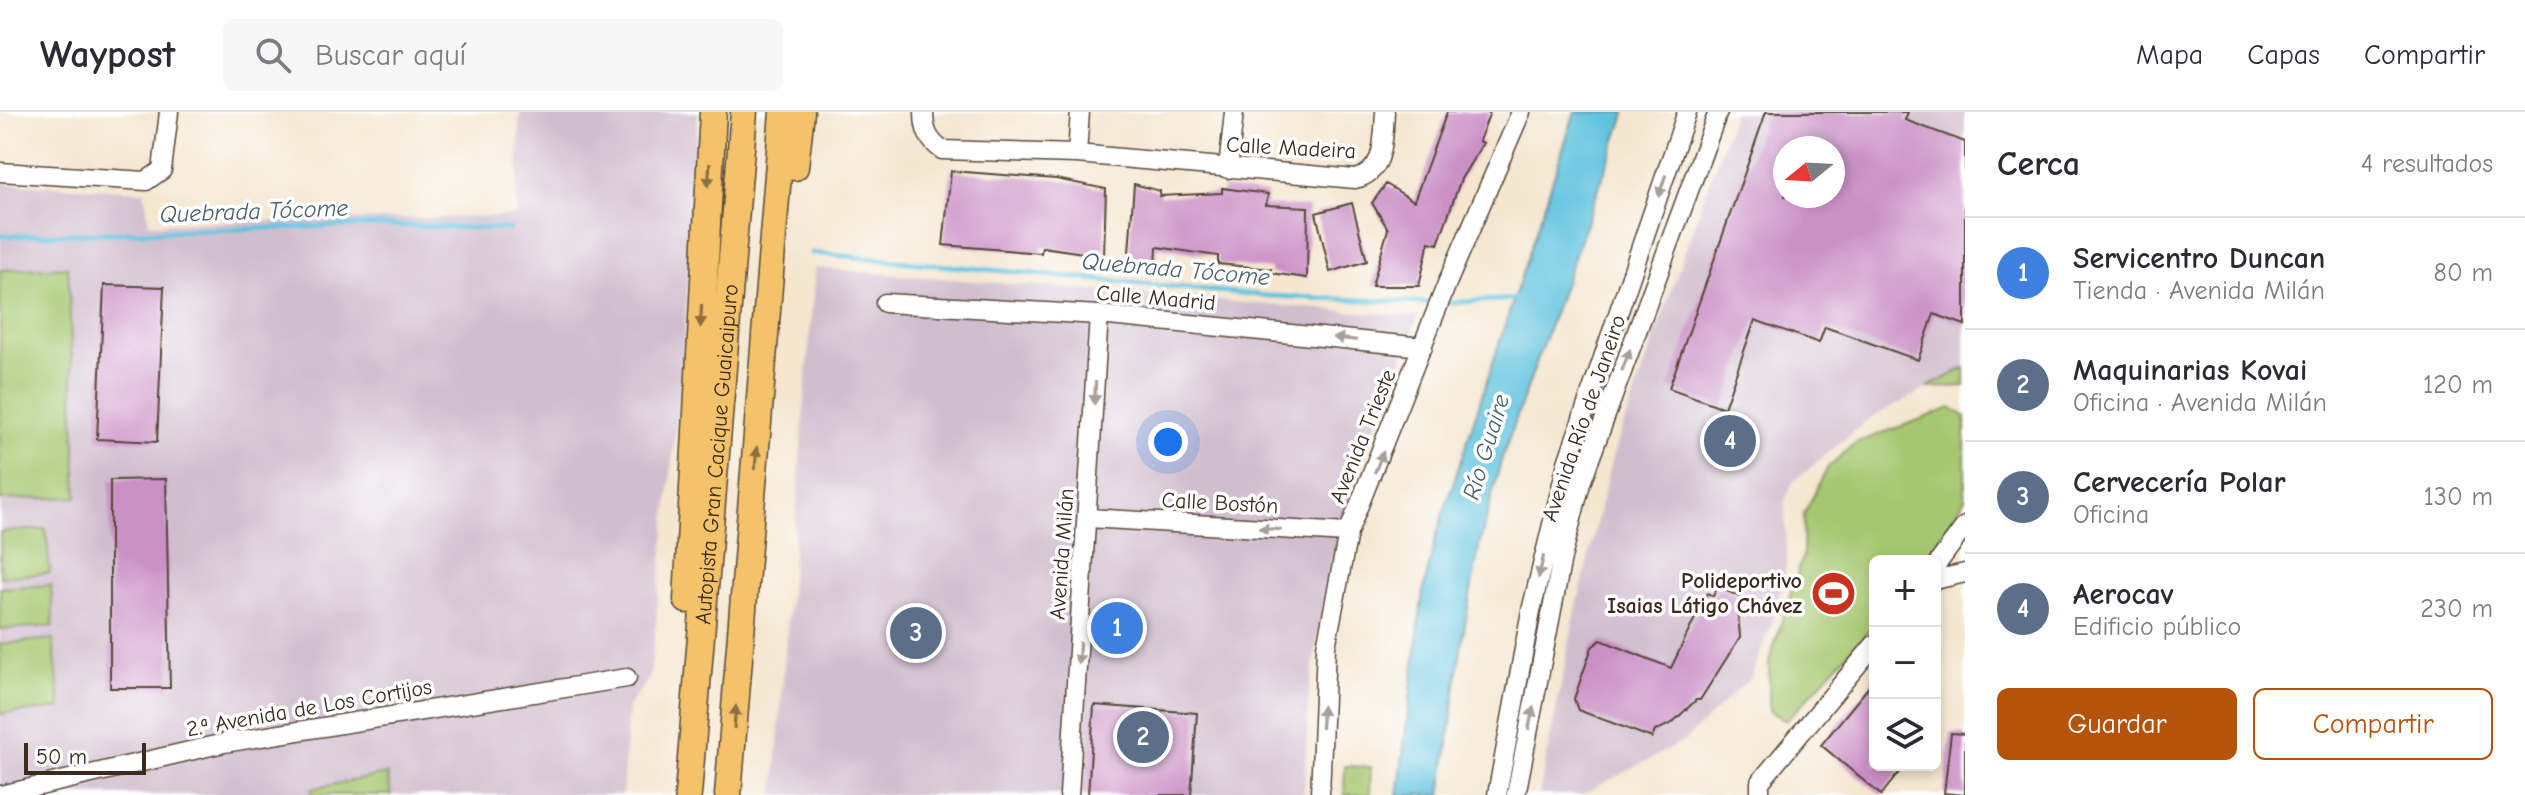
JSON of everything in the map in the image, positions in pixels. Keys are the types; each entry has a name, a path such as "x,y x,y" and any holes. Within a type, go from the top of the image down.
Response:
{"highway":[{"path":"693,743 687,604 713,112"},
{"name":"Autopista Gran Cacique Guaicaipuro","path":"688,795 744,112"},
{"name":"Autopista Gran Cacique Guaicaipuro","path":"728,795 783,112"},
{"path":"769,261 788,226 801,112"}],"street":[{"path":"0,172 146,181 158,176 162,170 169,112"},
{"path":"1077,154 1080,112"},
{"path":"1228,169 1234,112"},
{"name":"Calle Madeira","path":"924,114 931,142 942,150 1077,154 1355,179 1371,172 1381,155 1385,112"},
{"name":"Avenida Trieste","path":"1320,795 1326,647 1348,533 1521,112"},
{"name":"Avenida Río de Janeiro","path":"1497,795 1531,611 1567,463 1687,112"},
{"name":"Avenida Río de Janeiro","path":"1516,795 1562,558 1581,483 1718,112"},
{"name":"Calle Madrid","path":"885,303 1099,315 1423,347"},
{"name":"Avenida Milán","path":"1069,795 1099,315"},
{"name":"Calle Bostón","path":"1088,518 1348,533"},
{"path":"1941,559 1965,526"},
{"path":"1941,579 1965,573"},
{"path":"1760,795 1760,782 1869,651"},
{"name":"2.ª Avenida de Los Cortijos","path":"1,795 224,743 627,678"}],"shaded area":[{"path":"520,112 698,112 683,356 650,677 628,707 622,795 0,795 0,183 144,191 149,224 516,216"},
{"path":"1734,112 1965,112 1965,368 1866,421 1793,482 1785,501 1787,563 1773,622 1751,677 1684,741 1581,795 1539,795 1576,610 1611,461"},
{"path":"815,268 1418,317 1357,471 1330,568 1309,690 1304,795 774,795"}],"green space":[{"path":"68,267 77,497 0,500 0,270"},
{"path":"1965,368 1965,386 1926,388"},
{"name":"Polideportivo Isaias Látigo Chávez","path":"1951,408 1965,416 1965,499 1928,555 1869,555 1869,631 1786,721 1769,711 1769,662 1803,555 1804,514 1828,467 1855,443"},
{"path":"46,529 50,573 0,577 0,532"},
{"path":"51,585 53,626 0,629 0,588"},
{"path":"53,639 61,708 0,714 0,644"},
{"path":"1345,766 1371,767 1370,795 1344,795"},
{"path":"387,774 391,795 313,795 311,789"}],"water":[{"name":"Río Guaire","path":"1575,112 1626,112 1501,461 1480,542 1462,641 1441,795 1398,795 1423,592 1436,536"}],"building":[{"path":"1447,112 1490,112 1479,141 1483,143 1461,179 1438,244 1429,242 1419,286 1372,286 1388,229 1372,203 1386,184 1414,201"},
{"path":"1766,112 1908,112 1905,120 1965,142 1965,325 1934,314 1918,360 1825,327 1819,343 1755,320 1724,408 1669,388"},
{"path":"951,171 1056,179 1106,189 1104,256 1042,247 1041,253 943,245"},
{"path":"1134,184 1160,191 1160,196 1222,193 1222,188 1268,194 1266,205 1308,207 1307,278 1270,273 1271,269 1218,264 1218,256 1157,247 1156,267 1128,266"},
{"path":"1352,203 1367,261 1330,272 1316,213"},
{"path":"104,285 164,287 157,442 97,439"},
{"path":"166,479 170,688 110,688 110,480"},
{"path":"1718,587 1743,598 1738,613 1740,637 1700,700 1696,700 1672,723 1655,731 1652,738 1578,710 1574,699 1592,647 1601,640 1671,668 1707,593 1713,596"},
{"path":"1869,686 1869,771 1900,771 1881,795 1821,745"},
{"path":"1094,705 1197,713 1191,795 1088,795"},
{"path":"1951,733 1965,734 1965,795 1944,793"}],"waterway":[{"name":"Quebrada Tócome","path":"0,236 377,225 510,229"},
{"name":"Quebrada Tócome","path":"812,253 1269,296 1433,303"},
{"name":"Quebrada Tócome","path":"1443,303 1517,299"}],"place":[{"name":"Aerocav","path":"1730,441"},
{"name":"Polideportivo Isaias Látigo Chávez","path":"1833,593"},
{"name":"Servicentro Duncan","path":"1117,628"},
{"name":"Cervecería Polar","path":"916,633"},
{"name":"Maquinarias Kovai","path":"1143,737"}]}
